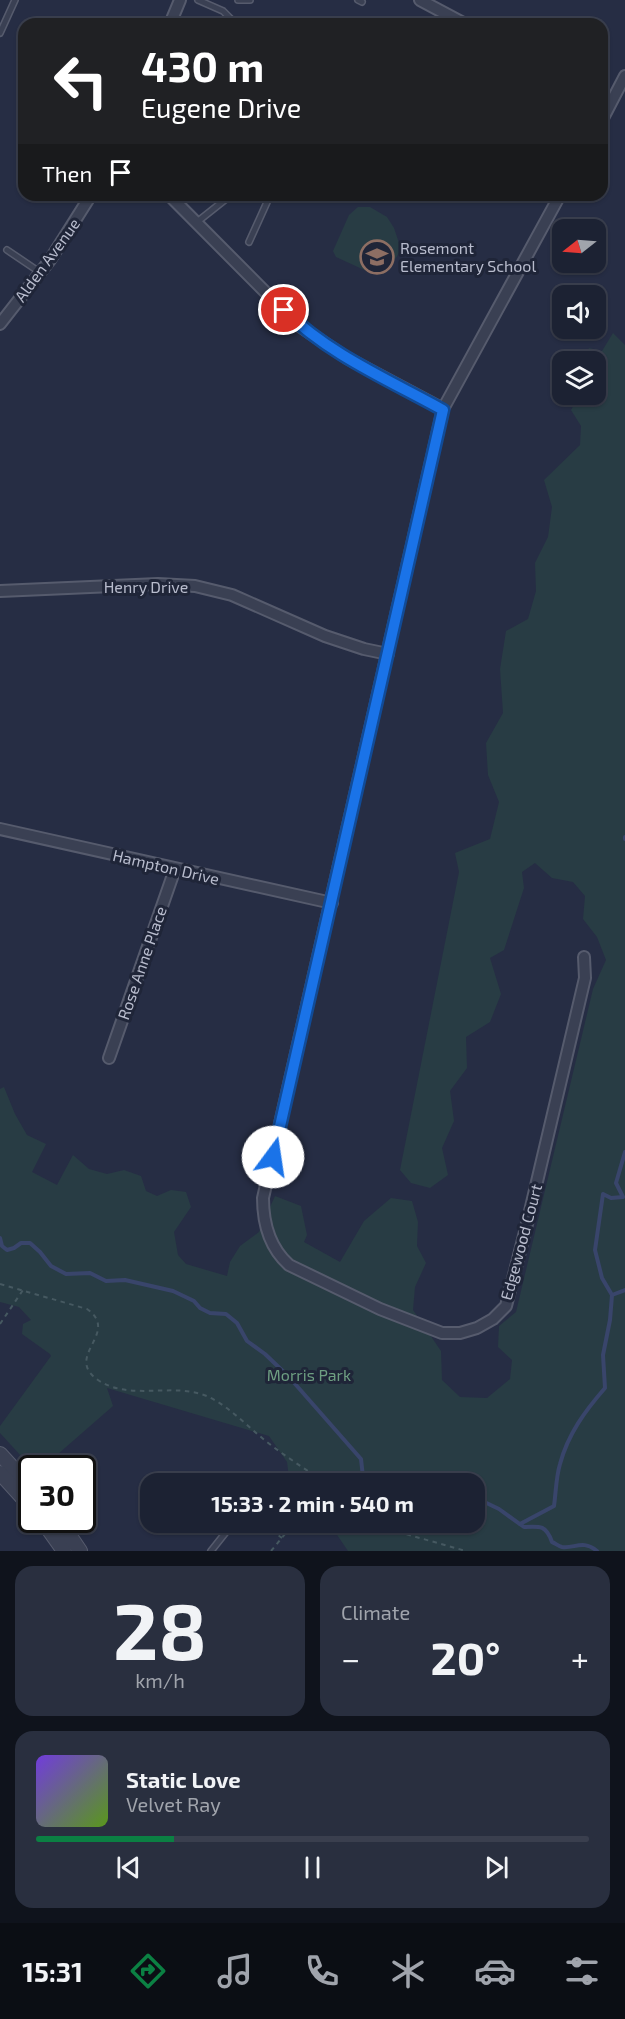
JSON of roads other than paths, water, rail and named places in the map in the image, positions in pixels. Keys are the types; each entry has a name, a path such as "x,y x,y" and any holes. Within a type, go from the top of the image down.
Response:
{"street":[{"path":"172,18 180,0"},
{"path":"420,0 454,18"},
{"path":"608,97 625,76"},
{"name":"Alden Avenue","path":"0,324 40,273 87,201"},
{"path":"175,201 298,325 347,358 443,410"},
{"name":"Edgewood Court","path":"557,201 443,410 263,1198 263,1220 274,1247 289,1265 381,1309 442,1333 460,1333 477,1328 493,1319 506,1306 585,978 584,957"},
{"name":"Henry Drive","path":"0,591 158,584 195,586 232,595 325,636 388,654"},
{"name":"Hampton Drive","path":"0,829 332,903"},
{"name":"Rose Anne Place","path":"109,1058 175,869"},
{"path":"0,1454 18,1474"},
{"path":"0,1473 18,1493"},
{"path":"51,1533 64,1551"},
{"path":"67,1533 80,1551"}],"lane":[{"path":"0,33 15,0"},
{"path":"198,0 222,10 230,18"},
{"path":"238,0 250,0"},
{"path":"196,223 224,201"},
{"path":"249,242 268,201"},
{"path":"7,250 40,273"},
{"path":"211,1551 225,1533"}],"waterway":[{"path":"612,1295 602,1278 595,1250 603,1194 611,1198 623,1197 616,1183 625,1152"},
{"path":"0,1238 2,1246 7,1250 21,1243 30,1243 51,1266 66,1274 90,1273 106,1281 125,1280 173,1291 194,1301 200,1308 210,1313 226,1314 237,1323 247,1341 265,1354 289,1377 361,1459 363,1473"},
{"path":"520,1524 554,1506 563,1453 584,1414 605,1388 603,1355 612,1295 625,1290"},
{"path":"485,1502 499,1509 524,1527 542,1528 552,1542 559,1546 583,1545 597,1551"}],"place":[{"name":"Rosemont Elementary School","path":"377,257"}],"park label":[{"name":"Morris Park","path":"309,1375"}]}
